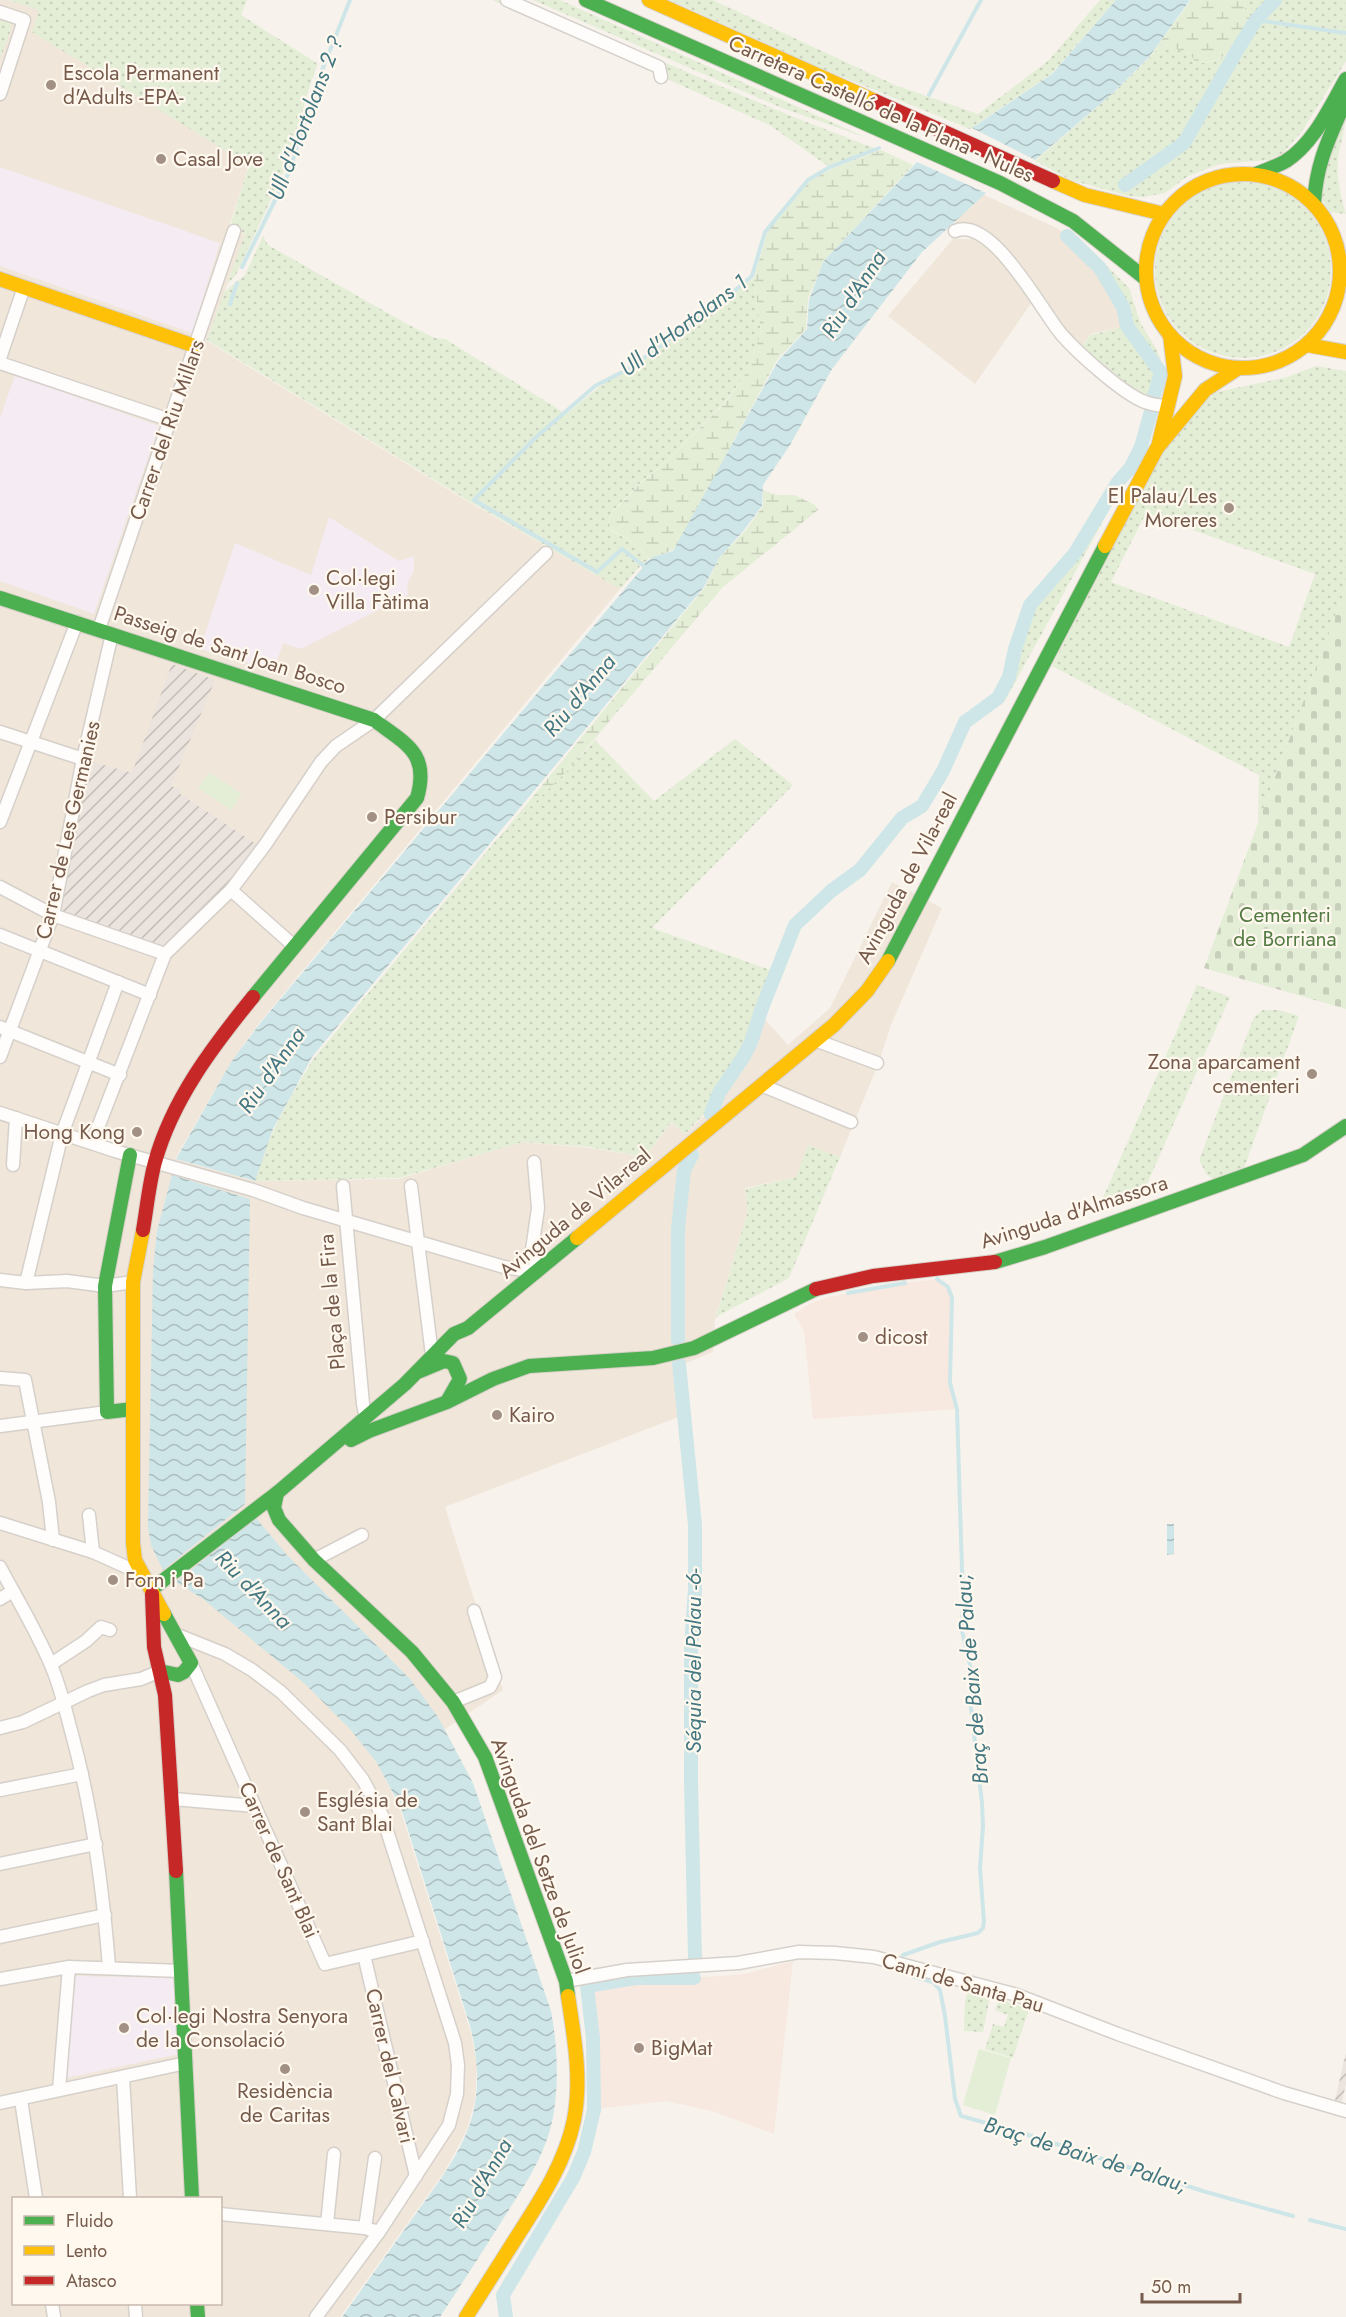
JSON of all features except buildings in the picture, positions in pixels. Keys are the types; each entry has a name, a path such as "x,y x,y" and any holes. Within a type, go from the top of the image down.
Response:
{"street":[{"path":"507,0 659,67 661,77"},
{"name":"Carretera Castelló de la Plana - Nules","path":"586,0 1000,183 1073,221 1146,279"},
{"name":"Carretera Castelló de la Plana - Nules","path":"649,0 1085,195 1164,214"},
{"path":"0,12 24,20 0,94"},
{"path":"1256,174 1289,158 1301,147 1334,101 1346,79"},
{"path":"1314,204 1315,178 1321,157 1346,99"},
{"path":"1235,173 1256,174 1288,184 1314,204 1326,219 1335,237 1343,278 1331,314 1321,330 1307,345 1271,364 1237,369 1214,364 1198,357 1170,335 1158,318 1150,299 1146,279 1149,245 1164,214 1178,198 1205,182 1235,173"},
{"path":"955,231 970,230 987,238 1021,277 1068,341 1116,384 1144,402 1168,407"},
{"name":"Carrer del Riu Millars","path":"106,631 170,420 234,231"},
{"path":"0,279 195,346"},
{"path":"0,358 24,287"},
{"name":"Avinguda de Vila-real","path":"1157,448 1175,376 1170,335"},
{"path":"1307,345 1346,352"},
{"path":"0,363 170,420"},
{"name":"Avinguda de Vila-real","path":"368,1424 454,1334 468,1328 514,1291 761,1086 867,991 887,963 1157,448 1205,390 1237,369"},
{"path":"92,1143 165,954 231,891 271,837 321,762 336,746 374,720 546,553"},
{"name":"Passeig de Sant Joan Bosco","path":"0,598 374,720 414,753 421,762 424,774 417,798 294,946"},
{"path":"0,822 77,622"},
{"name":"Carrer de Les Germanies","path":"0,1057 5,1029 41,952 53,915 106,631"},
{"path":"0,732 83,759"},
{"path":"0,887 53,915 165,954"},
{"path":"0,1728 23,1722 104,1685 141,1679 160,1671 179,1677 191,1663 135,1560 133,1543 133,1282 154,1163 165,1133 181,1100 220,1037 294,946 231,891"},
{"path":"0,935 150,995"},
{"path":"26,1283 62,1134 117,982"},
{"path":"5,1029 120,1075"},
{"path":"815,1040 877,1063"},
{"path":"761,1086 851,1122"},
{"name":"Plaça de la Fira","path":"0,1113 154,1163 253,1190 345,1220 363,1404 368,1424"},
{"path":"13,1165 16,1118"},
{"name":"Avinguda d'Almassora","path":"368,1424 447,1402 493,1379 529,1366 664,1356 694,1348 822,1286 873,1276 987,1264 1035,1250 1303,1155 1346,1126"},
{"path":"107,1412 105,1286 130,1155"},
{"path":"343,1186 345,1220 510,1269 537,1272 532,1250 538,1209 534,1161"},
{"path":"411,1186 432,1355"},
{"path":"510,1269 514,1291"},
{"path":"0,1280 26,1283 67,1281 105,1286 133,1282"},
{"name":"Avinguda de Vila-real","path":"447,1402 460,1383 456,1367 457,1347 468,1328"},
{"name":"Avinguda de Vila-real","path":"416,1373 444,1361 453,1363 456,1367"},
{"path":"456,1367 478,1379 493,1379"},
{"path":"416,1373 410,1387 413,1398 427,1407"},
{"path":"0,1378 25,1380 35,1422 53,1540"},
{"path":"0,1426 133,1409"},
{"path":"152,1589 320,1457 368,1424"},
{"name":"Avinguda del Setze de Juliol","path":"277,1493 274,1508 279,1520 314,1560 412,1652 453,1702 485,1757 566,1981 575,2040 577,2079 574,2118 566,2148 547,2189 466,2317"},
{"path":"89,1515 93,1552"},
{"path":"0,1523 93,1552 142,1574"},
{"path":"314,1560 362,1534"},
{"path":"0,1566 51,1664 63,1703 82,1774 96,1844 109,1967"},
{"path":"152,1589 154,1647 165,1695 173,1799 192,2197"},
{"path":"0,1599 13,1591"},
{"path":"453,1702 490,1687 495,1677 474,1611"},
{"path":"51,1664 86,1641 101,1627 110,1630"},
{"path":"154,1647 159,1638 168,1633 176,1634 225,1654 252,1669 281,1692 340,1749 363,1780 382,1815 455,2043 458,2065 457,2094 449,2125 378,2232 316,2317"},
{"name":"Carrer de Sant Blai","path":"191,1663 325,1964 423,1941"},
{"path":"0,1790 82,1774"},
{"path":"173,1799 255,1806"},
{"path":"0,1864 96,1844"},
{"path":"0,1937 105,1915"},
{"name":"Camí de Santa Pau","path":"566,1981 627,1970 738,1963 799,1952 874,1957 1017,1995 1272,2090 1346,2111"},
{"name":"Carrer del Calvari","path":"364,1955 416,2176"},
{"path":"0,1979 69,1967 182,1971"},
{"path":"59,2090 69,1967"},
{"path":"0,2102 21,2100 186,2063"},
{"path":"123,2076 130,2197"},
{"path":"21,2100 36,2197"},
{"path":"327,2224 334,2154"},
{"path":"365,2228 375,2158"},
{"path":"222,2214 365,2228 378,2232"}],"shaded area":[{"path":"0,0 8,0 39,10 149,103 249,165 229,227 245,235 207,341 462,498 620,589 260,1022 231,1062 175,1159 255,1181 398,1179 523,1142 590,1148 645,1157 671,1123 685,1134 717,1104 725,1086 748,1054 761,1015 788,1045 830,1008 892,882 942,908 891,1025 879,1062 840,1157 808,1145 796,1177 745,1188 748,1211 715,1319 713,1352 676,1367 681,1416 445,1507 503,1690 382,1772 400,1809 471,2033 477,2064 475,2100 467,2130 445,2171 340,2317 0,2317"},
{"path":"0,167 220,243 192,333 0,266"},
{"path":"984,195 1057,228 1077,244 1100,268 1113,287 1123,307 1126,326 1091,334 1081,347 1069,336 986,232 955,222"},
{"path":"953,239 979,239 990,245 1032,302 975,384 888,316"},
{"path":"15,375 159,426 94,614 0,581 0,418"},
{"name":"Col·legi Villa Fàtima","path":"329,517 399,561 414,556 414,571 407,584 408,595 301,649 283,643 274,670 200,649 235,543 311,575"},
{"path":"172,664 215,680 171,786 181,789 180,794 259,846 232,879 170,943 162,948 59,912 90,761 132,773"},
{"path":"937,1279 948,1287 952,1298 950,1383 957,1409 813,1419 804,1331 794,1314 809,1304 828,1297"},
{"path":"793,1961 774,2134 712,2111 666,2101 595,2109 595,2050 588,1986 635,1978 694,1978 745,1974"},
{"name":"Col·legi Nostra Senyora de la Consolació","path":"75,1976 174,1978 179,2054 66,2078"},
{"path":"1346,2052 1346,2083 1342,2102 1335,2100"}],"green space":[{"path":"8,0 247,0 241,15 318,64 286,167 236,275 227,284 245,234 230,227 249,165 32,32 39,10"},
{"path":"492,0 518,0 786,114 879,150 832,169 771,126"},
{"path":"533,0 560,0 867,138 782,108"},
{"path":"670,0 713,0 895,85 978,114 1048,61 1100,0 1116,0 1051,74 970,129 818,67"},
{"path":"1191,0 1245,0 1244,7 1251,18 1236,43 1224,55 1216,59 1196,63 1190,54 1163,44 1149,57"},
{"path":"1245,0 1346,0 1346,61 1303,130 1283,153 1268,160 1220,164 1188,176 1165,193 1143,197 1128,196 1071,180 1035,161 1110,96 1163,44 1190,54 1196,63 1216,60 1224,56 1236,43 1251,18 1244,7"},
{"path":"0,18 10,21 11,29 0,59"},
{"path":"1346,110 1338,176 1346,214 1330,212 1323,201 1319,184"},
{"path":"881,150 913,165 823,262 808,299 806,329 777,360 682,537 673,550 650,559 634,543 612,530 608,521 613,512 641,483 669,459 727,401 746,373 761,333 754,278 767,233 775,220 811,180 832,169"},
{"path":"1243,182 1277,189 1292,197 1305,208 1316,221 1324,236 1331,270 1324,304 1316,319 1305,332 1292,343 1277,351 1243,358 1209,351 1194,343 1181,332 1170,319 1162,304 1155,270 1162,236 1170,221 1181,208 1194,197 1209,189"},
{"path":"1065,234 1093,252 1129,288 1141,324 1157,350 1165,371 1159,400 1142,395 1081,347 1091,335 1126,326 1118,299 1104,275 1086,253"},
{"path":"263,236 268,245 407,324 435,338 445,339 566,414 609,379 631,369 754,278 761,333 746,373 726,401 669,459 641,482 613,511 608,521 612,531 634,543 649,559 620,589 467,500 207,340 224,292 245,275"},
{"path":"1316,366 1346,371 1346,587 1258,823 1259,775 1052,666 1158,459 1195,407 1217,392 1287,377","holes":["1146,513 1315,574 1289,647 1111,582"]},
{"path":"1132,468 1005,701 999,698 1010,677 1016,649 1031,605 1076,553 1119,482"},
{"path":"763,490 777,495 794,495 815,505 818,510 723,587 570,768 498,839 705,587 719,558 746,530 763,506"},
{"name":"Cementeri de Borriana","path":"1346,587 1346,1009 1204,968"},
{"path":"735,739 793,785 652,928 776,972 743,1056 718,1092 710,1108 685,1134 671,1122 645,1157 589,1147 523,1142 399,1178 255,1181 273,1133 314,1058 497,839 570,768 595,740 654,801"},
{"path":"209,772 242,794 231,810 198,788"},
{"path":"1197,985 1230,997 1143,1193 1098,1209"},
{"path":"1263,1010 1279,1010 1299,1016 1243,1171 1215,1180 1207,1175 1199,1160 1254,1017"},
{"path":"808,1145 840,1157 789,1278 716,1317 748,1211 745,1189 796,1177"},
{"path":"968,1990 990,1997 983,2032 964,2031 965,2001"},
{"path":"999,1999 1029,2009 1013,2058 985,2049 993,2024 1004,2027 1008,2015 995,2010"},
{"path":"979,2049 1011,2058 995,2115 963,2105"}],"water":[{"path":"1116,0 1190,0 1149,57 1112,94 1035,160 972,128 1052,74"},
{"name":"Riu d'Anna","path":"917,162 986,193 922,252 832,369 790,445 763,485 762,506 719,558 704,587 312,1057 273,1129 255,1181 176,1159 231,1062 261,1022 644,566 643,564 653,557 673,551 778,361 807,329 809,300 823,262"},
{"path":"172,1175 250,1199 245,1504 163,1570 151,1545 148,1528 153,1270 157,1231"},
{"name":"Riu d'Anna","path":"256,1518 287,1555 410,1679 438,1717 473,1783 551,2011 557,2086 553,2116 546,2142 524,2185 440,2317 342,2317 449,2167 462,2143 475,2106 477,2083 475,2049 470,2026 401,1808 377,1763 350,1729 304,1683 203,1599 176,1582"},
{"path":"1167,1524 1174,1524 1174,1554 1167,1555"}],"waterway":[{"name":"Ull d'Hortolans 2 ?","path":"242,267 289,172 317,83 350,0"},
{"name":"Ull d'Hortolans 1","path":"929,95 981,0"},
{"name":"Séquia del Palau -6-","path":"1125,185 1184,143 1256,20 1275,0"},
{"path":"1256,20 1346,33"},
{"name":"Ull d'Hortolans 1","path":"644,571 644,566 622,549 597,572 474,500 534,439 595,386 630,368 720,303 752,276 765,232 808,180 830,167 879,148"},
{"name":"Séquia del Palau -6-","path":"1067,236 1100,268 1123,307 1127,326 1161,373 1154,396"},
{"name":"Ull d'Hortolans 2 ?","path":"230,304 237,283"},
{"name":"Séquia del Palau -6-","path":"711,1114 719,1093 751,1042 795,925 831,891 860,870 902,818 922,806 943,771 965,722 998,698 1009,677 1015,649 1030,605 1075,553 1118,482 1131,467 1141,447 1151,411"},
{"name":"Séquia del Palau -6-","path":"678,1340 678,1229 684,1170 692,1155"},
{"name":"Braç de Baix de Palau;","path":"903,1955 940,1942 978,1933 983,1928 984,1922 980,1868 982,1803 970,1699 973,1678 962,1631 957,1409 950,1383 952,1298 948,1287 937,1279"},
{"path":"848,1293 905,1283"},
{"name":"Séquia del Palau -6-","path":"679,1364 695,1525 695,1588 691,1647 695,1959"},
{"name":"Braç de Baix de Palau;","path":"914,1977 933,1982 940,1990 955,2099 961,2116 1022,2133 1206,2192 1293,2216"},
{"name":"Séquia del Palau -6-","path":"506,2317 503,2295 573,2178 584,2152 594,2110 593,2038 587,1986 635,1978 694,1978"},
{"name":"Braç de Baix de Palau;","path":"1310,2220 1346,2229"}],"traffic: fast":[{"path":"586,0 1000,183 1073,221 1146,279"},
{"path":"1256,174 1286,161 1305,145 1346,79"},
{"path":"1314,204 1321,162 1346,99"},
{"path":"888,961 1105,546"},
{"path":"0,598 374,720 405,743 418,760 420,783 417,798 253,997"},
{"path":"995,1262 1045,1247 1303,1155 1346,1126"},
{"path":"130,1155 105,1286 107,1412 133,1409"},
{"path":"152,1589 277,1493 405,1384 454,1334 468,1328 577,1238"},
{"path":"351,1440 447,1402 493,1379 529,1366 653,1358 694,1348 816,1289"},
{"path":"420,1371 444,1361 453,1363 460,1379 448,1400"},
{"path":"277,1493 274,1508 279,1520 314,1560 412,1652 453,1702 485,1757 566,1981 568,1996"},
{"path":"160,1671 178,1675 184,1672 191,1663 164,1614"},
{"path":"176,1871 192,2197"},
{"path":"197,2305 198,2317"}],"traffic: slow":[{"path":"649,0 875,101"},
{"path":"1233,174 1253,174 1289,185 1312,202 1324,217 1333,234 1340,261 1340,271 1340,281 1333,308 1324,325 1312,340 1297,352 1280,361 1253,368 1233,368 1197,357 1168,333 1157,317 1150,299 1146,281 1146,261 1157,225 1181,196 1197,185 1215,178 1233,174"},
{"path":"1053,181 1085,195 1164,214"},
{"path":"0,279 195,346"},
{"path":"1159,443 1175,376 1170,335"},
{"path":"1307,345 1346,352"},
{"path":"1105,546 1157,448 1205,390 1237,369"},
{"path":"577,1238 834,1025 867,991 888,961"},
{"path":"143,1230 133,1282 133,1543 135,1560 164,1614"},
{"path":"466,2317 543,2194 570,2136 576,2105 577,2073 568,1996"}],"traffic: jam":[{"path":"875,101 1053,181"},
{"path":"143,1230 155,1162 172,1117 209,1054 253,997"},
{"path":"816,1289 873,1276 995,1262"},
{"path":"152,1594 154,1647 165,1695 176,1871"}],"place":[{"name":"Escola Permanent d'Adults -EPA-","path":"51,85"},
{"name":"Casal Jove","path":"161,159"},
{"name":"El Palau/Les Moreres","path":"1229,508"},
{"name":"Col·legi Villa Fàtima","path":"314,590"},
{"name":"Persibur","path":"372,817"},
{"name":"Zona aparcament cementeri","path":"1312,1074"},
{"name":"Hong Kong","path":"137,1132"},
{"name":"dicost","path":"863,1337"},
{"name":"Kairo","path":"497,1415"},
{"name":"Forn i Pa","path":"113,1580"},
{"name":"Església de Sant Blai","path":"305,1812"},
{"name":"Col·legi Nostra Senyora de la Consolació","path":"124,2028"},
{"name":"BigMat","path":"639,2048"},
{"name":"Residència de Caritas","path":"285,2069"}]}
